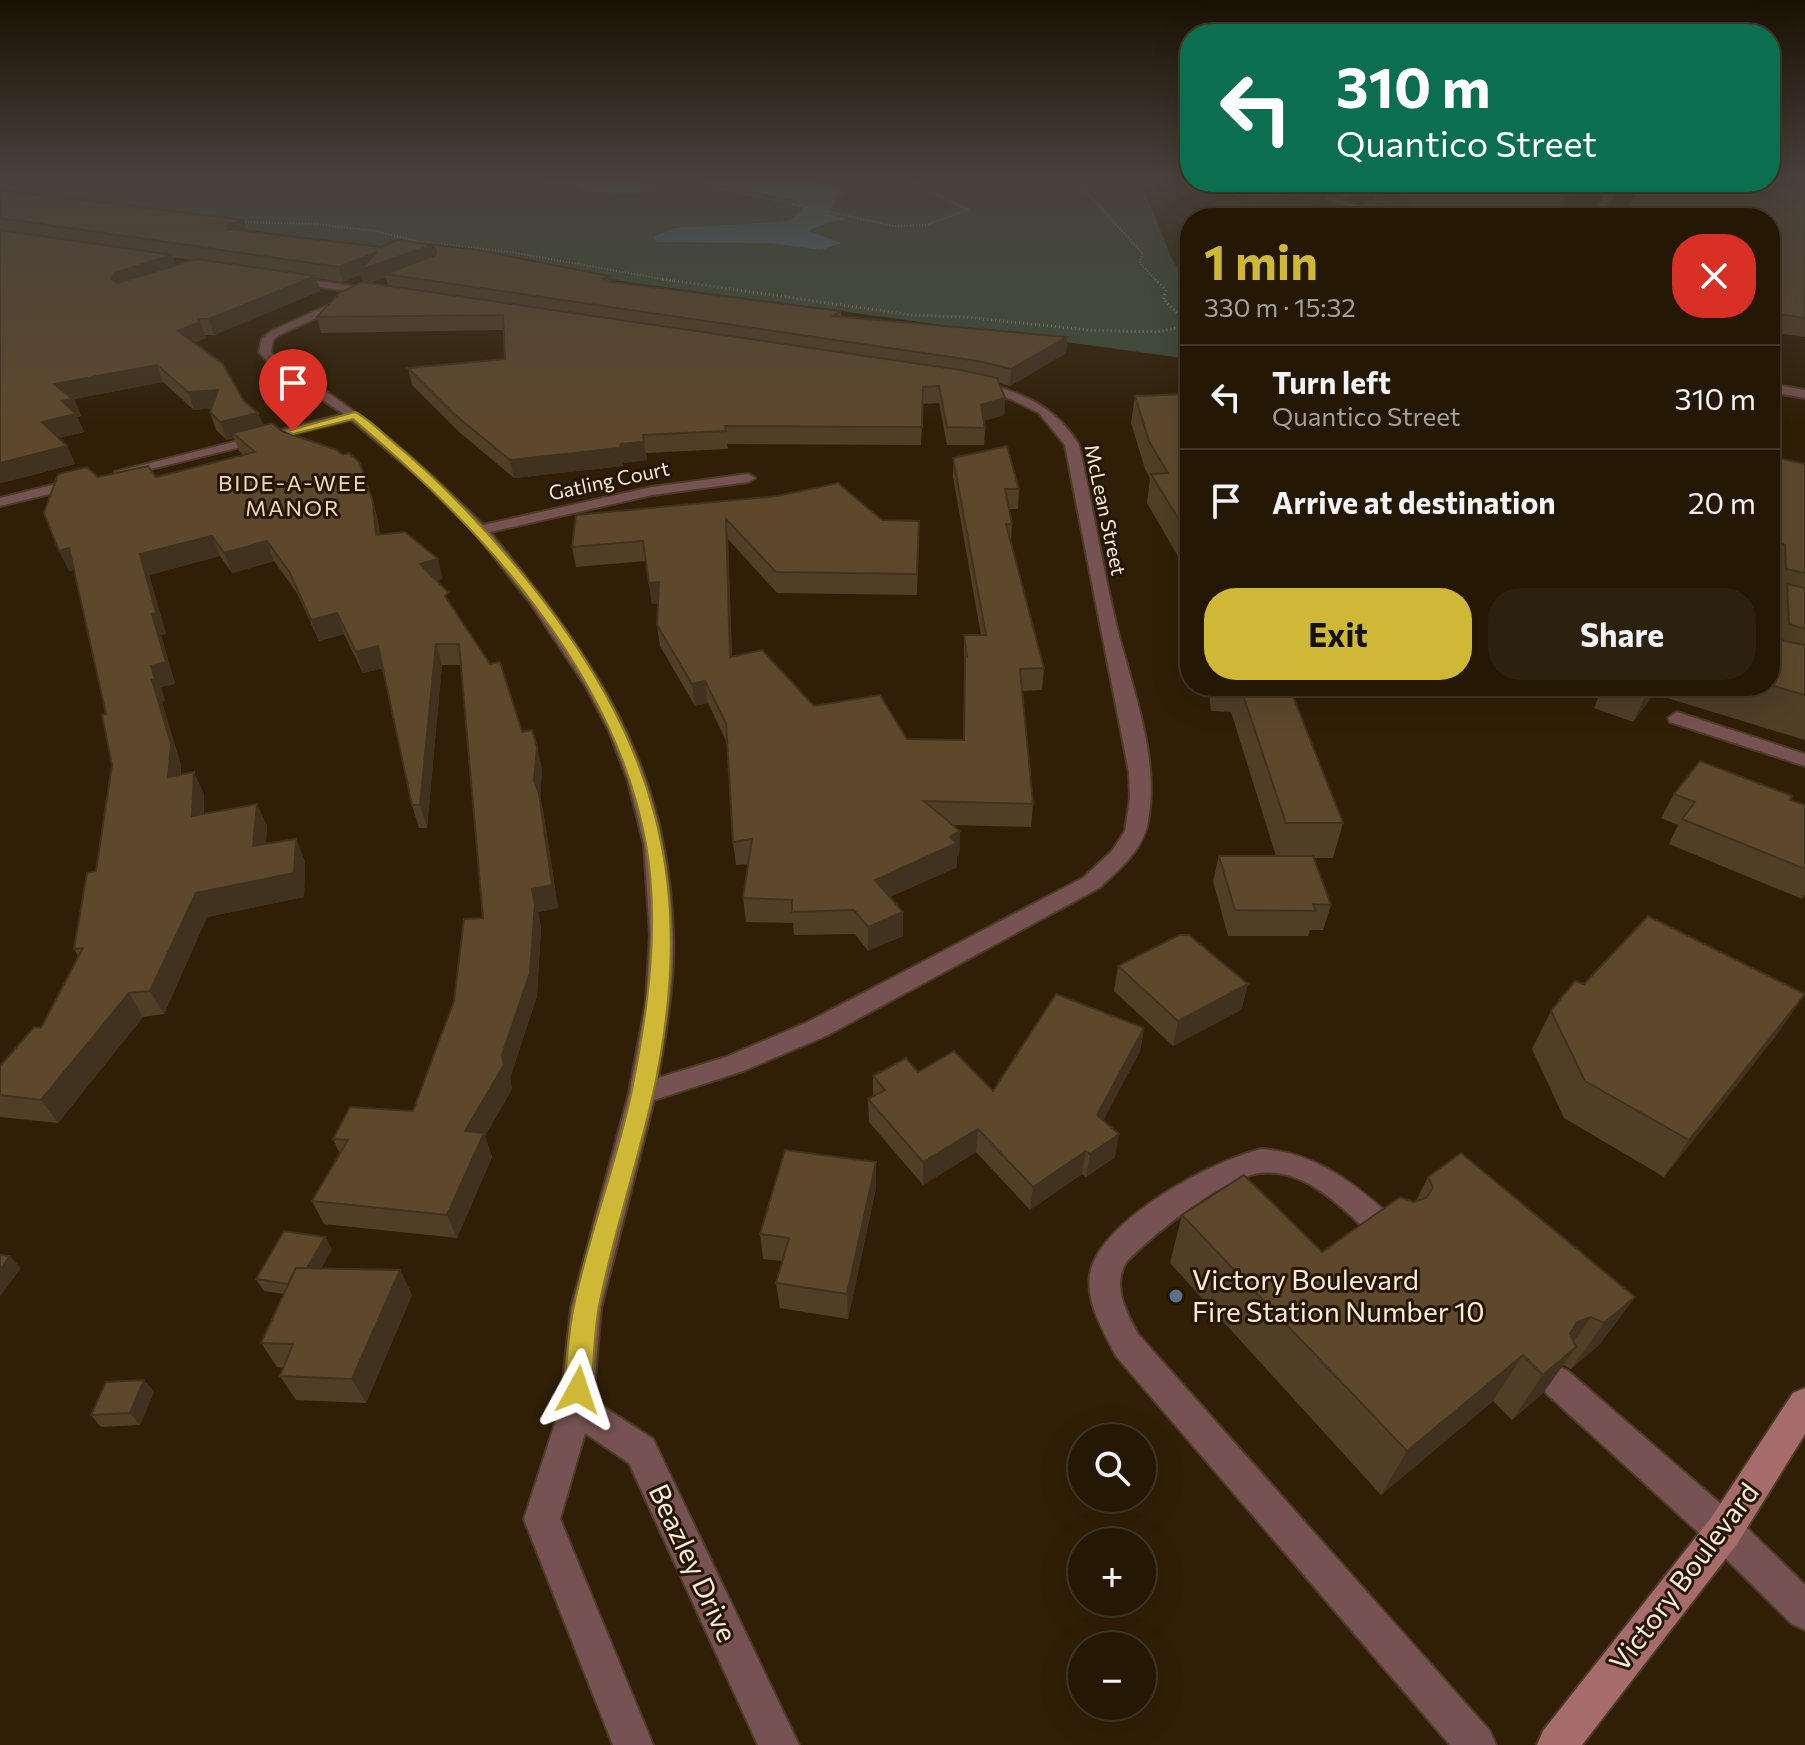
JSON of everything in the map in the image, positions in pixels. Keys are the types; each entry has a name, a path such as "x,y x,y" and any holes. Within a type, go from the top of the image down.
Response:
{"main road":[{"name":"Victory Boulevard","path":"1557,1745 1724,1531 1805,1404"}],"street":[{"path":"277,278 368,292 396,289"},
{"path":"368,292 290,324 268,339 265,352 276,365 355,415 425,475 480,530 537,601 595,687 619,731 638,781 655,845 662,934 658,1002 642,1093 586,1308 576,1408 542,1519 633,1745"},
{"name":"McLean Street","path":"642,1093 734,1064 817,1029 1050,907 1091,883 1117,860 1137,824 1140,801 1134,742 1072,445 1063,428 1040,407 998,390 952,380"},
{"path":"1780,390 1805,394"},
{"path":"108,476 355,415"},
{"name":"Gatling Court","path":"480,530 652,491 748,478"},
{"path":"0,502 92,480"},
{"path":"1780,615 1805,621"},
{"path":"1677,718 1805,760"},
{"path":"1392,1235 1342,1190 1303,1167 1261,1161 1224,1172 1133,1234 1108,1264 1106,1304 1127,1345 1476,1745"},
{"path":"1557,1382 1724,1531 1805,1611"},
{"name":"Beazley Drive","path":"576,1408 641,1451 779,1745"}],"path":[{"path":"564,261 911,315 965,317 1087,330 1156,332 1180,327"},
{"path":"1140,261 1166,290 1163,299 1180,316"}],"green space":[{"path":"478,261 1174,261 1180,273 1180,358"}],"building":[{"path":"0,261 151,261 114,273 111,279 118,283 188,261 213,261 316,276 209,319 198,319 200,322 178,331 223,364 244,401 258,413 220,422 210,412 218,390 188,392 157,365 54,384 73,399 62,401 76,414 42,422 67,446 0,463"},
{"path":"300,261 353,261 339,267"},
{"path":"368,261 385,261 360,270"},
{"path":"418,261 536,261 610,276 603,279 615,280 611,282 841,311 833,316 1067,337 1011,369 978,361 385,274"},
{"path":"1780,261 1805,261 1805,318 1780,314"},
{"path":"362,282 961,370 997,378 1005,398 981,405 985,428 947,427 939,386 923,387 922,427 725,426 726,431 643,435 644,442 621,444 620,448 510,460 454,414 408,368 505,359 503,315 317,317 339,293"},
{"path":"1180,394 1180,521 1151,474 1168,473 1149,441 1135,396"},
{"path":"272,423 282,431 337,450 343,455 349,453 360,463 373,502 376,535 405,532 438,559 420,564 448,592 445,596 490,664 500,662 522,732 532,730 537,747 534,781 539,793 552,885 532,889 535,904 530,973 502,1055 504,1065 465,1131 484,1133 447,1215 312,1201 348,1140 333,1139 350,1107 413,1111 454,1001 464,919 483,918 459,644 436,644 420,805 412,805 378,646 356,652 337,613 311,620 290,573 267,541 224,553 212,536 140,554 166,662 151,666 155,679 152,680 171,744 168,777 194,772 192,816 257,804 253,846 296,839 294,873 196,893 150,991 129,993 41,1100 0,1095 0,1066 34,1027 41,1028 83,948 74,949 87,873 96,871 112,765 102,715 106,714 69,548 59,551 44,513 58,474 87,467 98,477 148,466 156,477 255,452 233,433"},
{"path":"1007,446 1019,489 1005,489 1012,524 1006,524 1044,668 1020,669 1033,804 924,801 960,831 950,837 957,843 875,880 903,912 868,927 854,910 792,912 792,900 743,898 752,839 733,842 726,723 705,681 692,684 657,625 659,582 649,583 643,541 572,547 576,515 777,496 838,483 882,520 919,521 917,574 776,572 726,519 730,657 762,650 814,706 880,695 907,739 964,740 967,657 964,635 986,635 953,458"},
{"path":"1780,458 1805,464 1805,573 1786,569 1785,545 1780,544"},
{"path":"1787,584 1805,588 1805,629 1789,624"},
{"path":"1780,640 1805,645 1805,695 1780,688"},
{"path":"1243,696 1293,696 1343,823 1286,823"},
{"path":"1700,761 1792,796 1790,800 1805,805 1805,869 1682,819 1695,802 1674,794"},
{"path":"1219,856 1313,856 1331,905 1313,904 1316,911 1235,910"},
{"path":"1648,916 1805,994 1689,1140 1585,1081 1551,1011 1575,981 1584,984"},
{"path":"1179,935 1189,935 1248,984 1178,1021 1118,966"},
{"path":"1056,994 1144,1028 1097,1115 1119,1134 1090,1154 1086,1151 1033,1187 978,1129 923,1162 868,1099 885,1090 873,1076 906,1058 918,1072 954,1051 993,1091"},
{"path":"785,1150 876,1162 847,1294 776,1283 789,1238 760,1234"},
{"path":"1461,1153 1635,1297 1604,1323 1591,1317 1577,1322 1570,1334 1576,1347 1543,1375 1523,1355 1407,1451 1182,1215 1244,1175 1322,1252 1400,1197 1414,1202 1426,1198 1433,1188 1428,1177"},
{"path":"284,1231 325,1237 307,1268 296,1268 288,1284 256,1279"},
{"path":"0,1255 10,1256 0,1270"},
{"path":"296,1268 400,1270 352,1379 280,1376 293,1344 261,1343"},
{"path":"144,1380 130,1413 91,1415 106,1382"}],"place":[{"name":"Victory Boulevard Fire Station Number 10","path":"1176,1296"}],"district":[{"name":"BIDE-A-WEE MANOR","path":"293,496"}],"route":[{"path":"293,431 355,415 425,475 480,530 537,601 595,687 619,731 638,781 655,845 662,934 658,1002 642,1093 586,1308 578,1390"}]}
